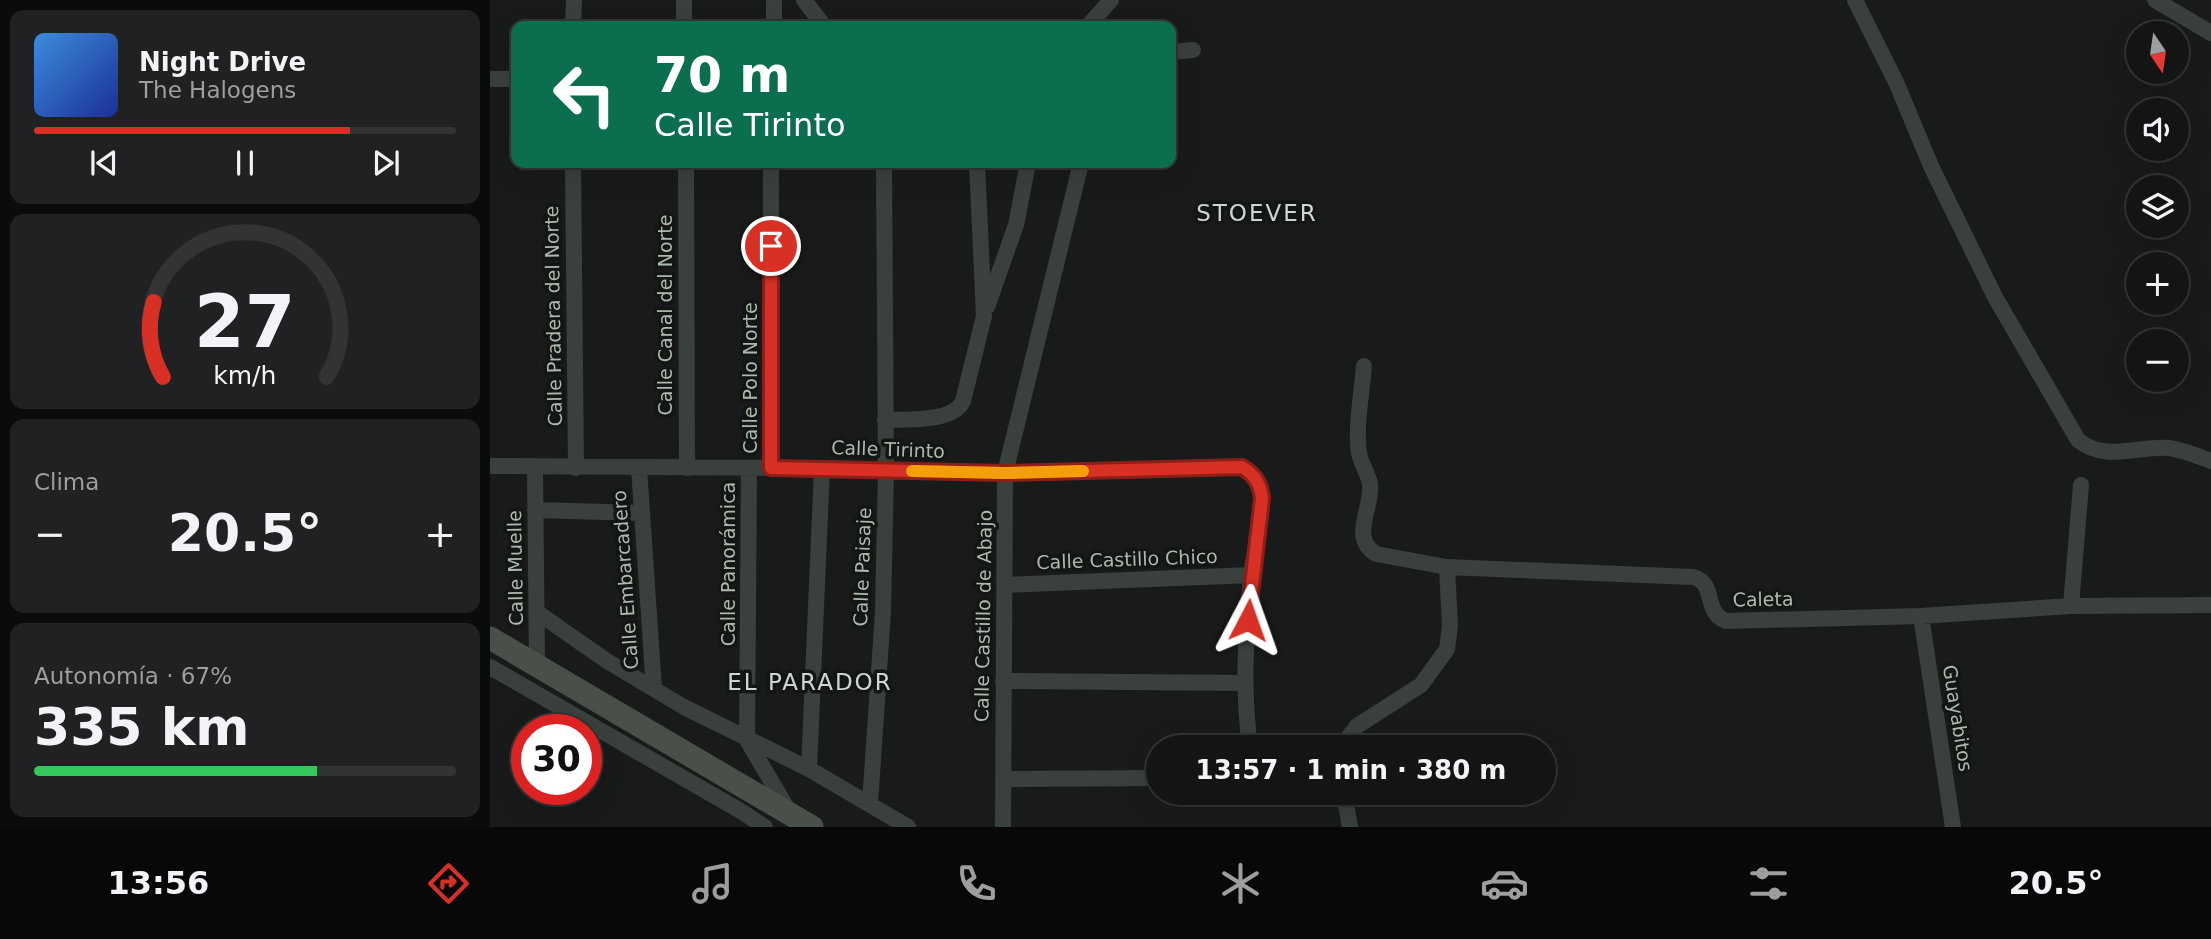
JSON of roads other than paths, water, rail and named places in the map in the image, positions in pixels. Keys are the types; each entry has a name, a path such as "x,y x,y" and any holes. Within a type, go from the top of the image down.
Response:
{"main road":[{"path":"490,638 812,827"}],"street":[{"path":"573,21 574,0"},
{"path":"684,0 684,21"},
{"path":"774,21 775,0"},
{"path":"804,0 820,21"},
{"path":"1092,21 1111,0"},
{"path":"1855,0 1896,82 1931,166 1995,297 2078,440 2088,448 2100,452 2169,448 2211,461"},
{"path":"2155,0 2211,33"},
{"path":"1176,52 1193,50"},
{"path":"490,79 511,79"},
{"name":"Calle Pradera del Norte","path":"573,168 576,468"},
{"name":"Calle Canal del Norte","path":"685,168 687,468"},
{"name":"Calle Polo Norte","path":"771,168 771,468"},
{"name":"Calle Paisaje","path":"870,803 883,612 886,471 884,168"},
{"path":"977,168 983,321"},
{"path":"885,420 944,416 959,408 983,321 1016,225 1027,168"},
{"name":"Calle Castillo de Abajo","path":"1003,827 1005,473 1080,168"},
{"name":"Caleta","path":"1364,366 1359,453 1367,474 1370,495 1362,530 1363,541 1368,549 1376,554 1447,567 1693,577 1702,579 1707,585 1713,611 1717,618 1726,621 1921,616 2071,606 2211,605"},
{"name":"Calle Tirinto","path":"490,466 822,468 1005,473 1242,467 1257,479 1262,498 1251,575"},
{"name":"Calle Muelle","path":"535,468 537,667"},
{"name":"Calle Embarcadero","path":"639,468 654,689"},
{"name":"Calle Panorámica","path":"747,740 749,468"},
{"path":"809,769 822,468"},
{"path":"2071,606 2081,485"},
{"path":"535,510 641,513"},
{"path":"1350,735 1357,726 1421,685 1447,649 1450,625 1447,567"},
{"path":"1249,735 1244,683 1251,575"},
{"name":"Calle Castillo Chico","path":"1005,584 1251,575"},
{"path":"538,613 607,661 654,689 747,740 809,769 908,827"},
{"name":"Guayabitos","path":"1921,616 1953,827"},
{"path":"490,667 765,827"},
{"path":"1003,681 1244,683"},
{"path":"747,740 791,815"},
{"path":"1003,779 1146,778"},
{"path":"1345,805 1350,827"}],"district":[{"name":"STOEVER","path":"1257,213"},
{"name":"EL PARADOR","path":"810,682"}]}
